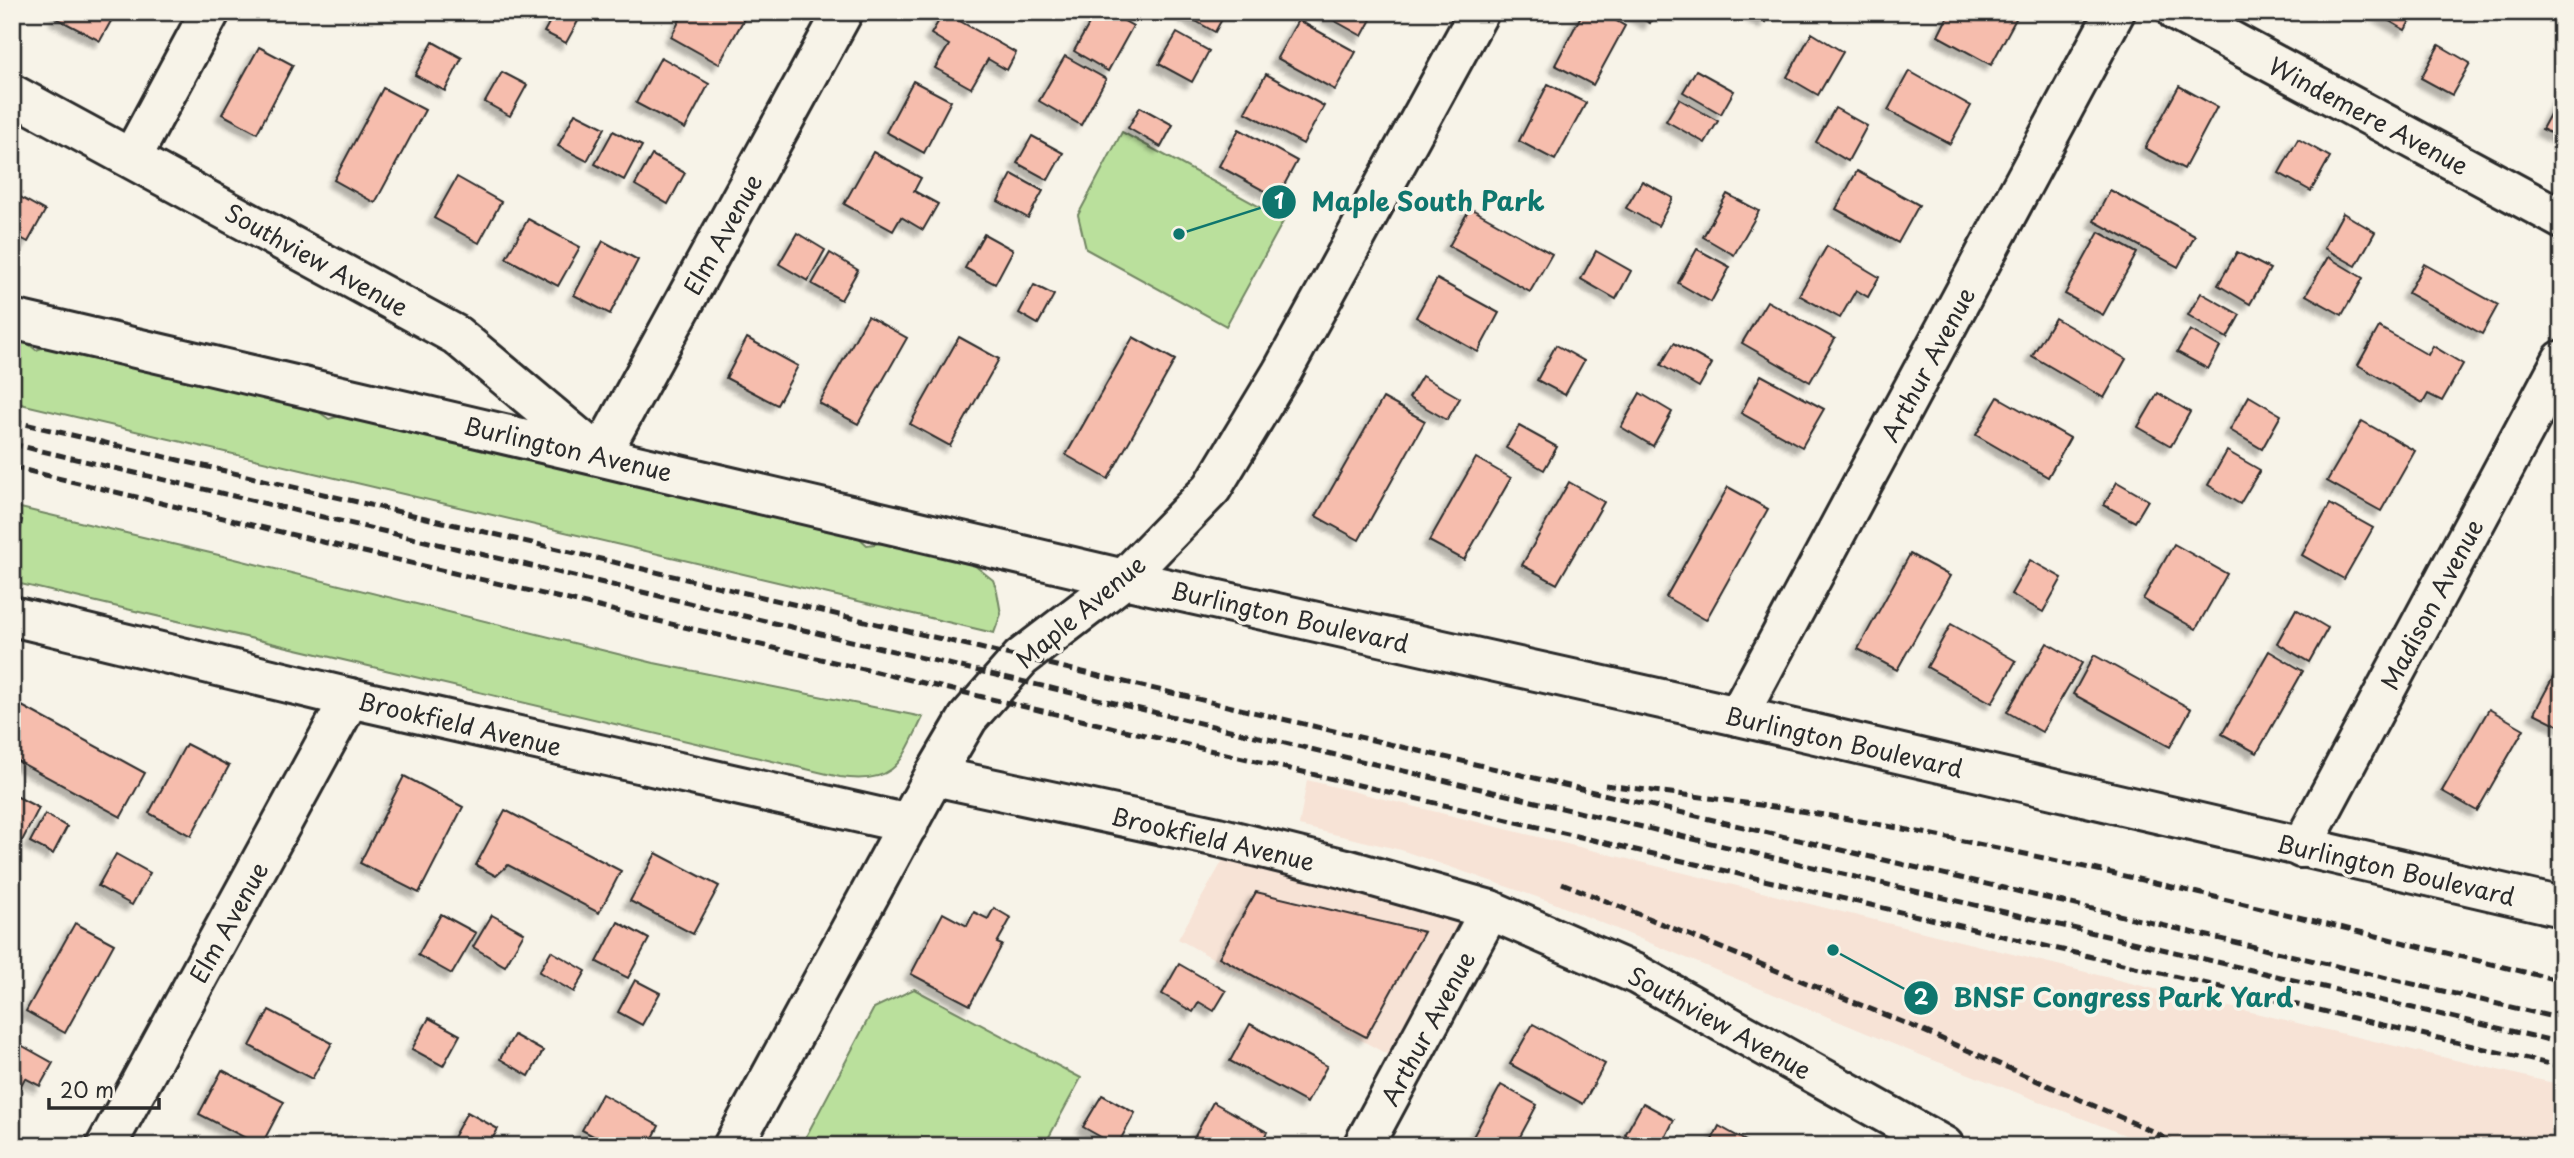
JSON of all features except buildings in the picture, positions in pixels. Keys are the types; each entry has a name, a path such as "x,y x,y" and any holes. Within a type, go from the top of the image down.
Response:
{"street":[{"path":"132,157 210,12"},
{"name":"Elm Avenue","path":"600,456 843,12"},
{"name":"Maple Avenue","path":"733,1146 968,718 1021,658 1124,579 1212,488 1282,372 1479,12"},
{"name":"Arthur Avenue","path":"1738,716 2115,12"},
{"name":"Windemere Avenue","path":"2176,12 2562,219"},
{"name":"Southview Avenue","path":"12,94 456,335 600,456"},
{"name":"Burlington Avenue","path":"12,319 1124,579"},
{"name":"Madison Avenue","path":"2301,848 2562,360"},
{"name":"Burlington Boulevard","path":"1124,579 1738,716 2562,907"},
{"name":"Brookfield Avenue","path":"12,616 350,698 909,824"},
{"name":"Elm Avenue","path":"106,1146 350,698"},
{"name":"Brookfield Avenue","path":"934,776 1218,837 1346,869 1490,910"},
{"name":"Southview Avenue","path":"1490,910 1636,974 1944,1146"},
{"name":"Arthur Avenue","path":"1363,1146 1490,910"}],"shaded area":[{"path":"1307,780 2191,998 2562,1085 2562,1146 2153,1146 1905,1049 1554,903 1401,850 1299,826"},
{"path":"1230,848 1483,913 1401,1062 1178,939"}],"green space":[{"path":"1122,132 1284,220 1226,326 1086,249 1078,215"},
{"path":"12,337 24,340 36,350 50,345 313,408 329,419 344,415 857,536 867,545 883,543 974,565 993,580 1001,614 994,633 12,402"},
{"path":"12,506 654,663 923,717 909,746 894,767 874,777 840,777 12,582"},
{"path":"914,989 1081,1078 1044,1146 801,1146 874,1008"}],"railway":[{"path":"12,421 2562,1019"},
{"path":"12,444 2562,1043"},
{"path":"12,467 364,552 2562,1067"},
{"path":"1605,785 1813,813 1967,842 2223,899 2562,981"},
{"path":"1562,883 1917,1028 2154,1132 2178,1146"}],"place":[{"name":"Maple South Park","path":"1179,234"},
{"name":"BNSF Congress Park Yard","path":"1833,950"}]}
